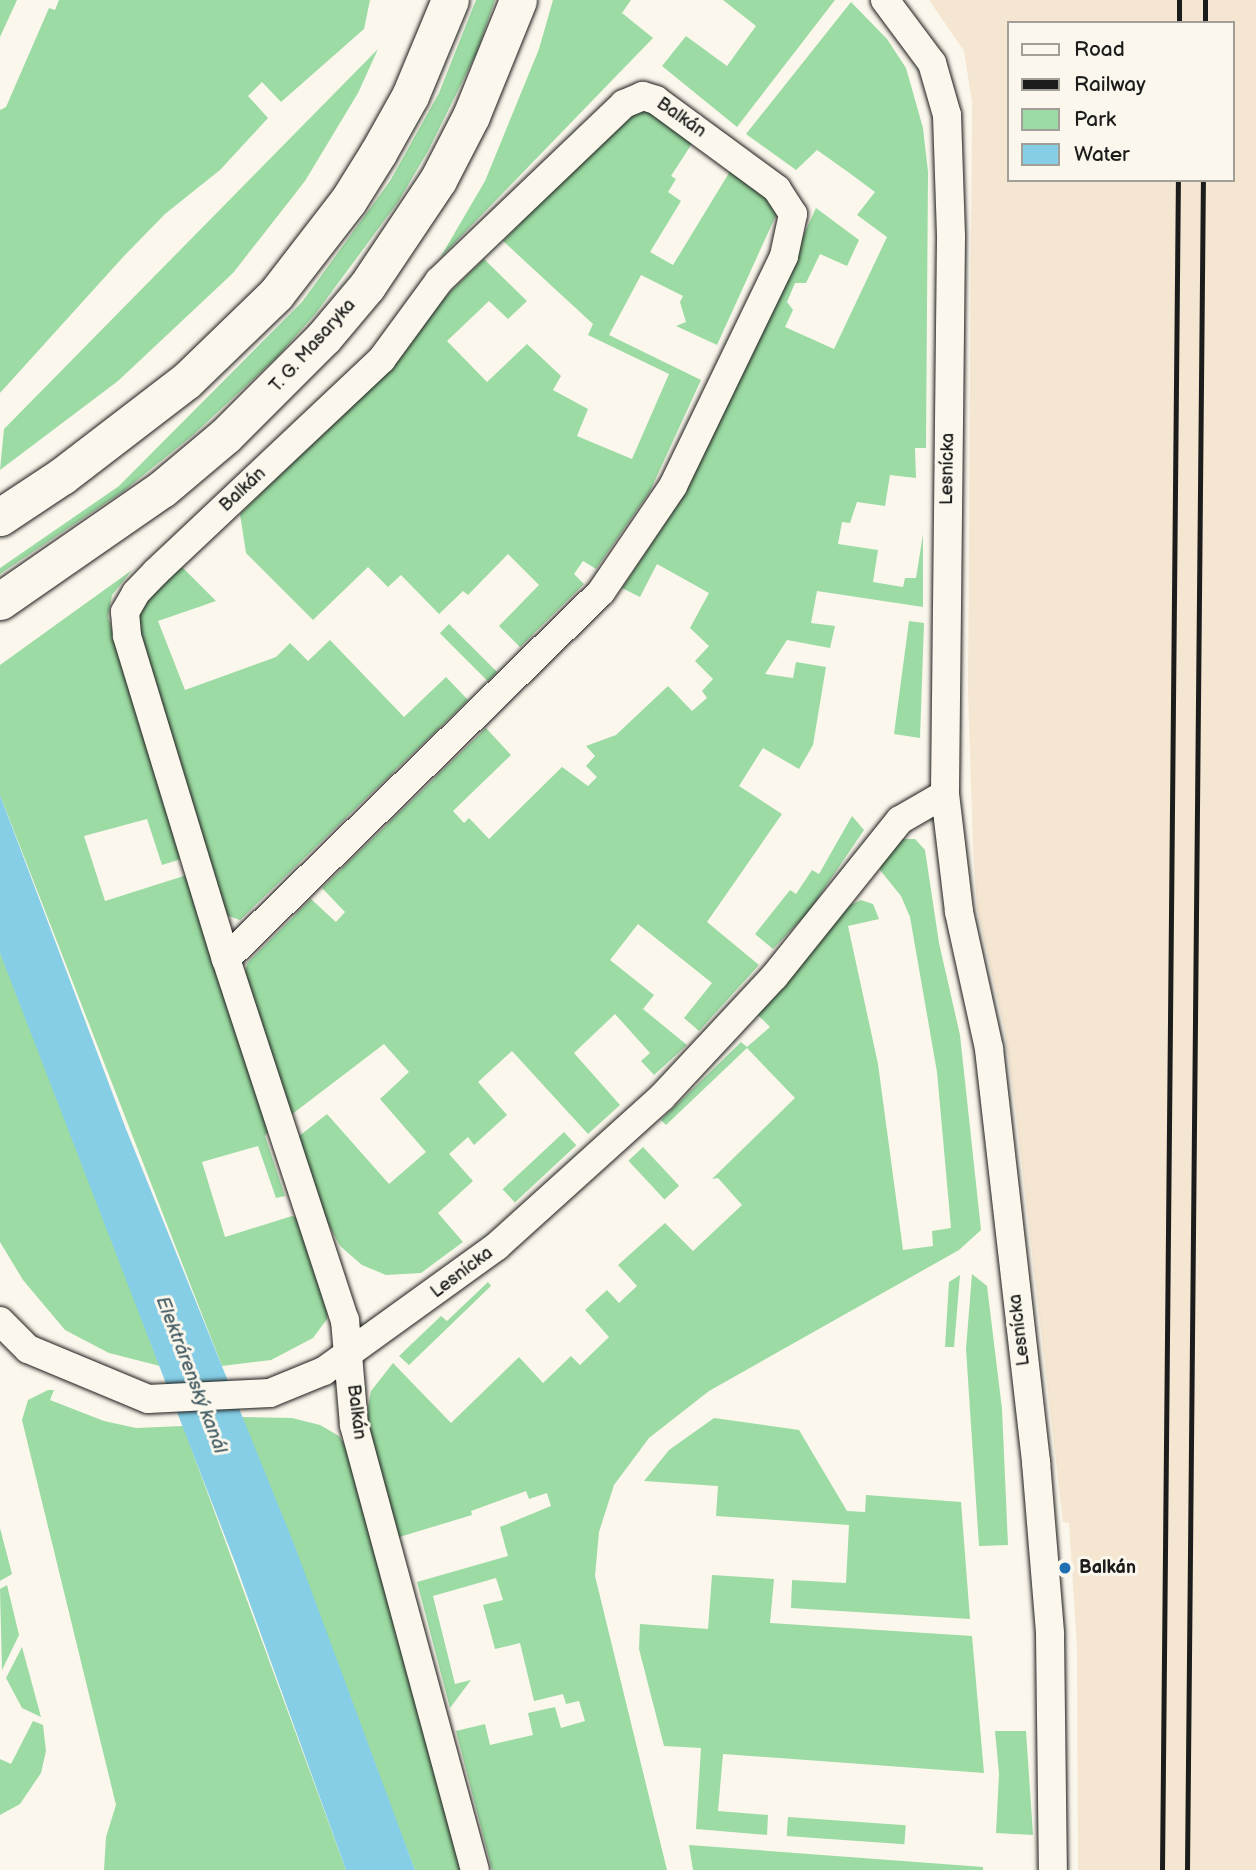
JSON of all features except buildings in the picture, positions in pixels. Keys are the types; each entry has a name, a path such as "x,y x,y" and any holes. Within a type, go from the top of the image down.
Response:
{"street":[{"path":"0,517 62,476 186,381 276,294 314,248 379,153 410,96 450,0"},
{"name":"T. G. Masaryka","path":"0,601 162,489 225,436 324,337 367,286 438,180 471,117 518,0"},
{"name":"Lesnícka","path":"885,0 932,63 942,88 948,144 945,794 959,912 989,1049 1036,1462 1050,1634 1053,1870"},
{"name":"Balkán","path":"226,959 601,592 673,486 784,256 793,214 777,189 656,100 635,97 617,111 439,281 382,359 127,604 127,636 226,959 333,1278 352,1355 354,1425 475,1870"},
{"name":"Lesnícka","path":"0,1321 28,1349 148,1399 246,1396 297,1385 352,1355 497,1246 662,1097 774,977 900,820 945,794"}],"shaded area":[{"path":"929,0 1256,0 1256,1870 1078,1870 1077,1648 1069,1523 1063,1522 1015,1106 1004,1028 977,909 973,849 968,692 972,102 964,51"}],"green space":[{"path":"0,0 17,0 0,37"},
{"path":"59,0 370,0 364,29 281,102 262,82 248,96 268,118 220,170 165,214 124,256 0,393 0,110 6,107 49,8 55,10"},
{"path":"476,0 495,0 477,52 428,151 398,202 316,313 277,357 193,435 125,490 0,574 0,568 119,486 302,302 390,181 439,93"},
{"path":"553,0 631,0 622,13 653,38 440,258 485,181 539,49"},
{"path":"723,0 835,0 737,127 662,66 686,36 727,66 756,26"},
{"path":"851,2 887,39 906,68 923,128 928,172 926,448 915,448 916,478 890,475 885,506 857,502 850,523 842,522 838,544 878,550 873,582 903,587 905,578 916,578 923,534 923,607 817,591 811,623 835,626 830,648 787,640 765,674 793,678 796,662 826,667 813,745 799,769 763,748 739,786 782,814 707,922 759,965 699,1031 684,1018 712,983 638,924 610,960 654,995 643,1009 687,1045 654,1075 641,1061 650,1053 615,1014 574,1053 620,1105 588,1134 512,1051 478,1082 507,1115 474,1145 468,1137 449,1154 473,1181 438,1213 463,1242 421,1273 386,1275 362,1265 340,1246 323,1214 298,1137 327,1114 389,1184 426,1152 380,1099 409,1072 384,1044 291,1115 245,973 247,963 311,899 336,922 345,912 322,888 486,728 511,755 453,811 464,823 469,818 489,839 562,767 588,786 597,777 586,766 595,756 586,746 616,735 668,686 692,711 707,698 702,691 713,679 695,661 709,646 690,628 709,593 657,564 640,597 622,588 683,497 816,208 859,240 847,266 820,254 806,283 795,283 787,302 793,310 785,327 834,349 887,237 857,215 875,192 848,172 817,150 796,170 746,134"},
{"path":"378,49 358,93 305,181 233,273 118,381 0,470 4,429"},
{"path":"645,107 693,142 671,176 676,179 668,192 681,201 650,252 673,265 732,168 777,202 777,213 717,345 676,326 686,322 680,302 683,296 641,275 609,335 701,380 650,491 596,569 583,561 574,574 584,584 520,647 499,626 539,585 508,554 468,595 463,591 439,614 401,575 388,587 368,567 313,620 246,553 240,514 399,359 445,297 484,259 527,301 508,319 489,301 447,341 487,382 527,344 561,376 553,390 588,409 577,436 632,459 669,374 588,335 593,324 503,241 630,112"},
{"path":"182,567 216,601 158,621 185,690 276,657 290,643 308,661 330,640 404,717 446,677 468,700 240,920 226,915 136,617 147,598"},
{"path":"132,570 112,595 108,617 181,859 162,865 147,819 84,836 105,901 187,875 270,1130 265,1136 285,1196 276,1198 258,1146 202,1162 225,1237 292,1216 302,1219 328,1307 327,1319 313,1338 271,1360 222,1366 0,795 0,665"},
{"path":"909,621 924,623 920,738 894,734"},
{"path":"449,624 497,672 488,681 440,633"},
{"path":"852,816 864,830 809,911 773,949 755,934 790,890 796,894 812,870 819,874"},
{"path":"899,839 915,839 925,850 939,943 960,1035 981,1230 959,1250 709,1391 649,1438 614,1485 599,1532 595,1576 667,1870 492,1870 456,1731 485,1724 490,1745 533,1735 528,1713 555,1707 561,1728 585,1721 579,1701 566,1704 563,1694 534,1701 520,1643 495,1649 483,1605 503,1600 496,1578 433,1596 455,1684 471,1680 450,1708 417,1582 508,1556 500,1527 551,1506 547,1493 529,1499 526,1491 471,1511 472,1515 396,1538 366,1418 371,1391 393,1363 451,1423 519,1357 543,1383 571,1356 580,1365 609,1337 585,1310 607,1290 619,1303 637,1286 618,1265 665,1223 693,1251 742,1205 718,1178 712,1179 795,1098 747,1048 666,1125 661,1120 741,1042 747,1047 770,1027 757,1014 846,907 861,900 873,904 879,919 848,926 878,1064 903,1250 933,1246 932,1231 951,1228 937,1072 910,917 901,896 880,870 881,862"},
{"path":"0,953 160,1366 109,1353 65,1330 23,1280 0,1242"},
{"path":"564,1132 576,1145 515,1202 503,1189"},
{"path":"643,1147 679,1186 665,1199 628,1161"},
{"path":"972,1274 987,1286 1002,1409 1008,1545 979,1546 966,1349"},
{"path":"960,1275 954,1347 945,1347 949,1282"},
{"path":"488,1282 491,1286 409,1365 399,1356 441,1316 447,1321"},
{"path":"48,1390 54,1390 50,1400 104,1421 136,1428 183,1426 346,1870 104,1870 106,1837 116,1805 22,1420 28,1400"},
{"path":"241,1417 292,1418 320,1425 339,1436 347,1449 461,1870 415,1870"},
{"path":"714,1418 799,1430 847,1511 865,1512 866,1495 961,1502 970,1619 791,1608 792,1580 846,1583 849,1525 716,1516 718,1486 644,1481 669,1450"},
{"path":"0,1528 12,1574 0,1581"},
{"path":"712,1575 774,1579 770,1623 972,1636 984,1773 723,1754 718,1811 768,1815 767,1835 696,1829 701,1748 664,1746 639,1649 640,1624 708,1629"},
{"path":"7,1585 19,1635 2,1670 0,1589"},
{"path":"22,1647 41,1717 22,1708 6,1678"},
{"path":"33,1721 43,1725 46,1751 41,1773 20,1804 0,1815 0,1759 11,1764"},
{"path":"995,1731 1026,1731 1033,1835 996,1833 999,1774"},
{"path":"788,1817 906,1825 904,1844 787,1836"},
{"path":"689,1845 983,1867 983,1870 693,1870"}],"water":[{"name":"Elektrárenský kanál","path":"0,795 126,1129 294,1544 415,1870 346,1870 236,1565 0,953"}],"railway":[{"path":"1179,0 1179,21"},
{"path":"1205,0 1205,21"},
{"path":"1162,1870 1178,182"},
{"path":"1187,1870 1203,182"}],"place":[{"name":"Balkán","path":"1065,1568"}]}
